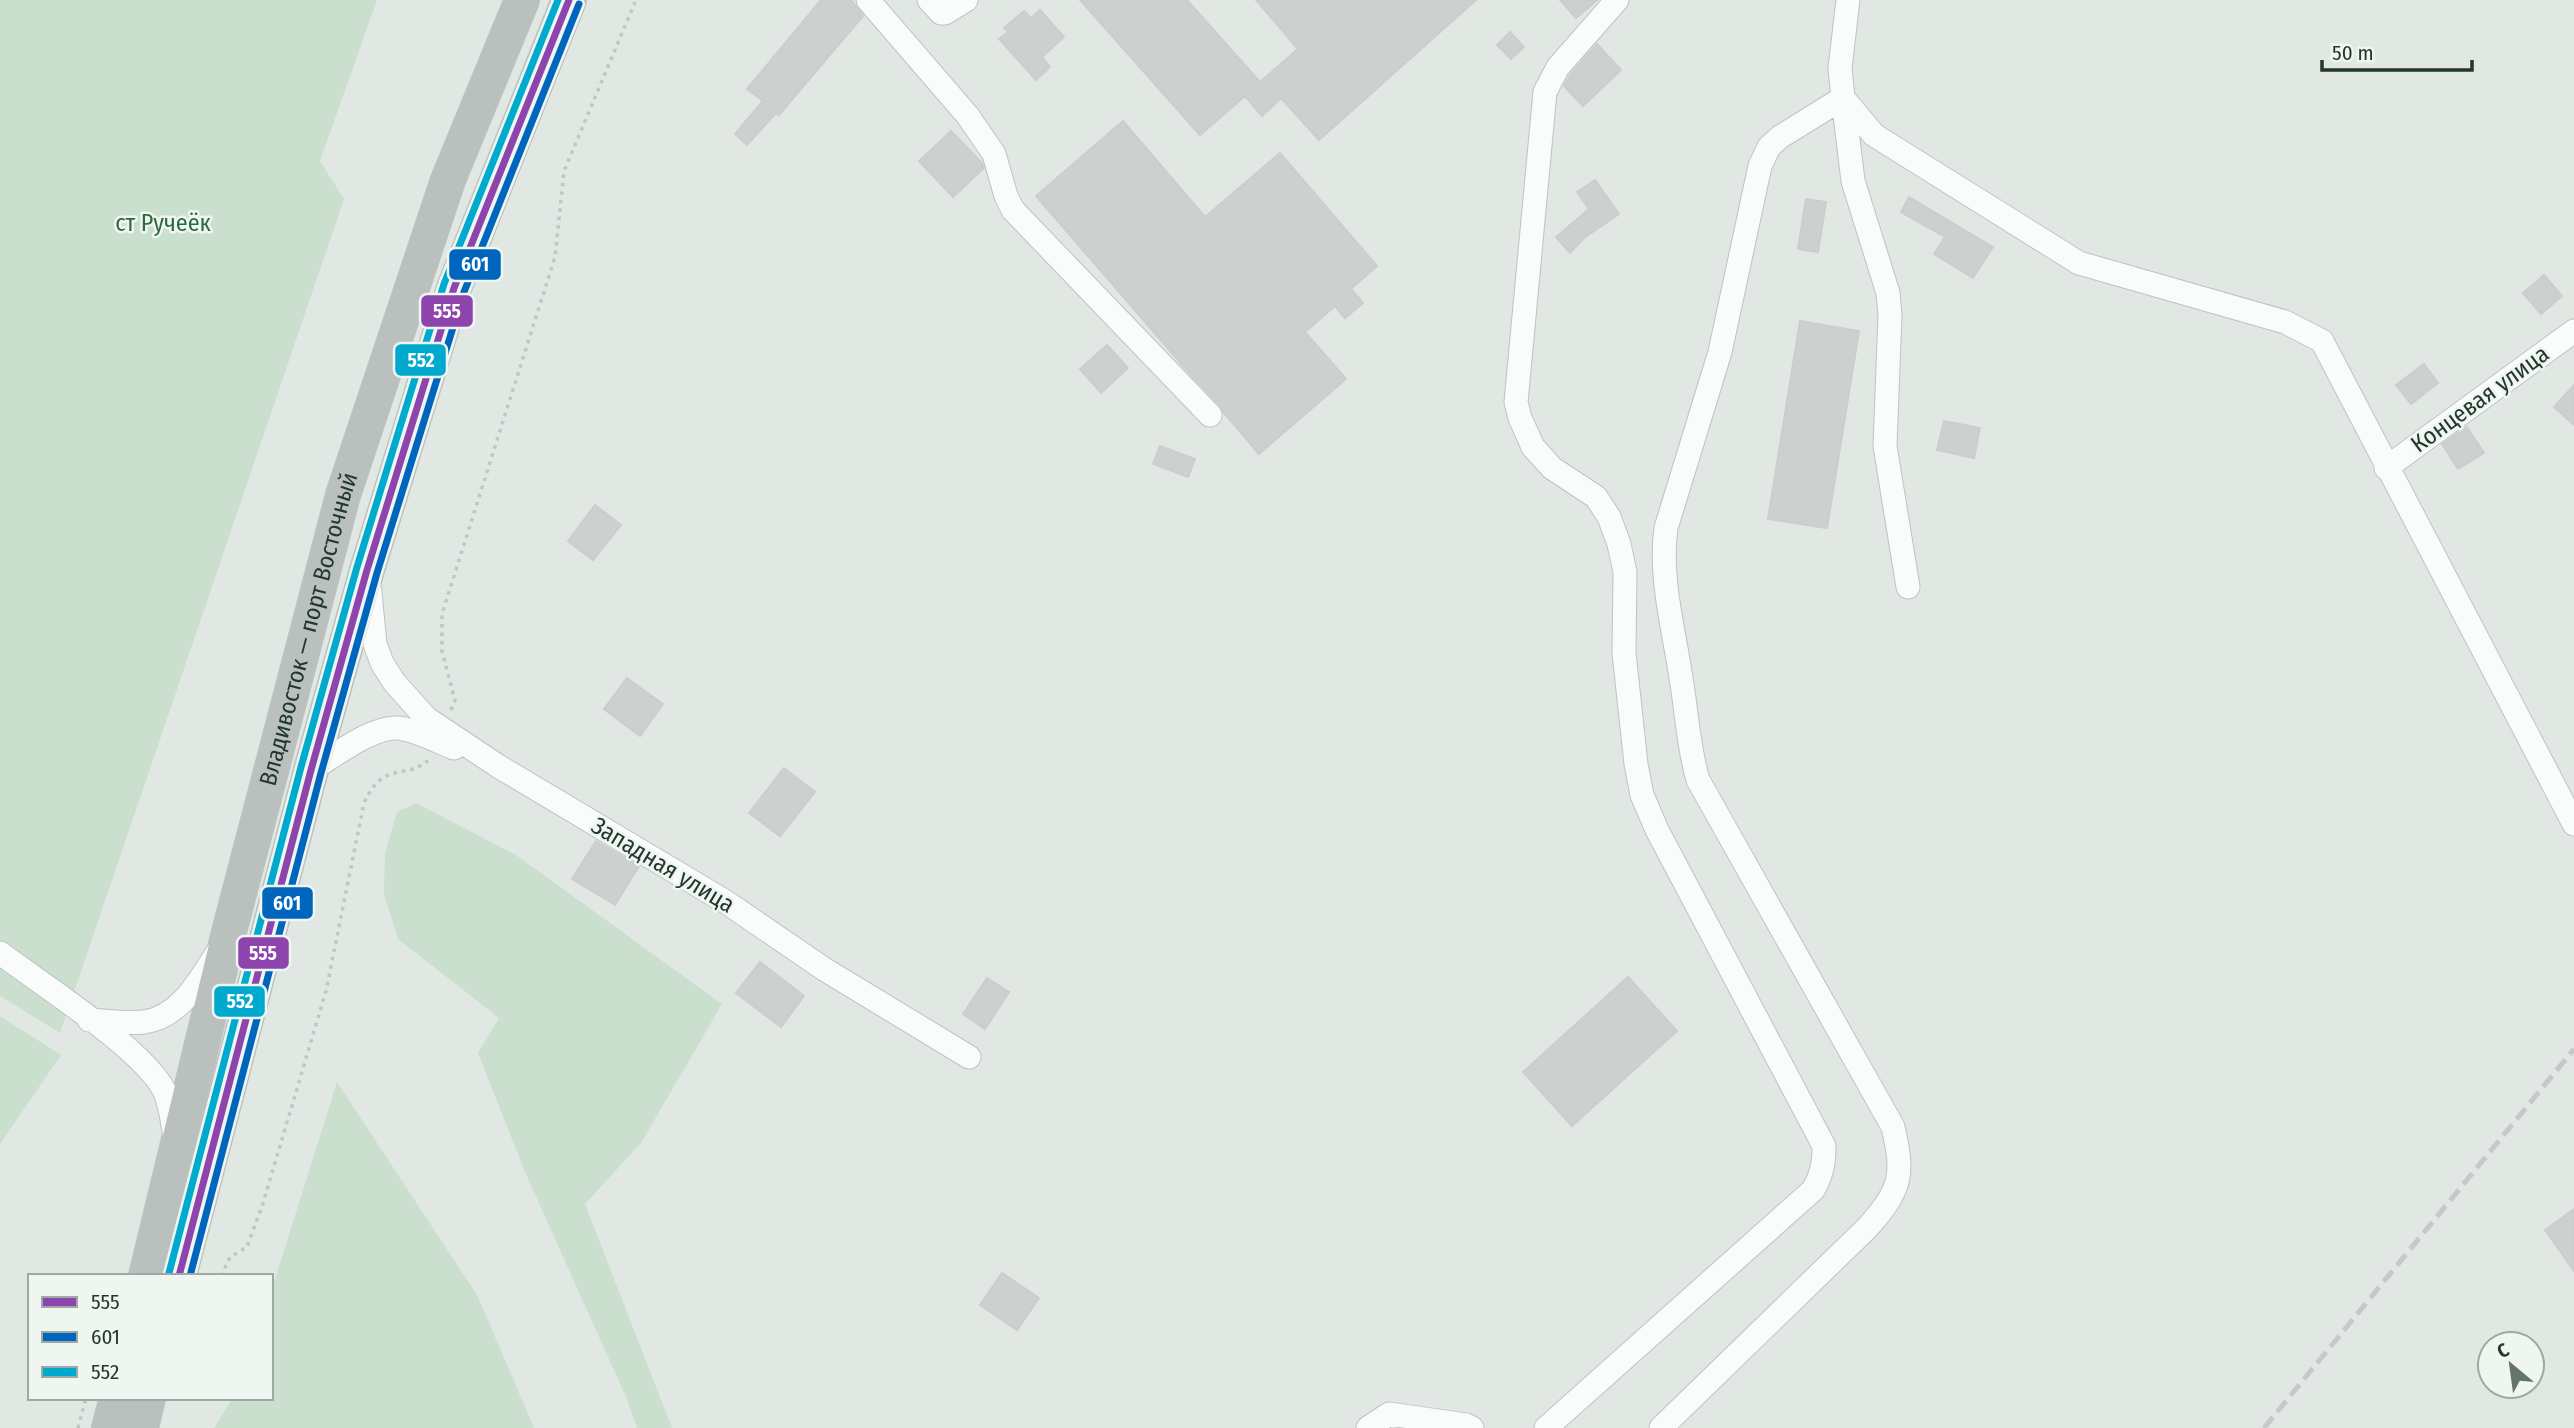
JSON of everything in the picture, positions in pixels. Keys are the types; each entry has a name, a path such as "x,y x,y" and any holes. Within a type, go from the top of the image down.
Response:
{"highway":[{"name":"Владивосток — порт Восточный","path":"146,1274 176,1142 343,495 448,180 522,0"},
{"name":"Владивосток — порт Восточный","path":"180,1274 311,770 367,570 454,288 569,0"},
{"path":"109,1428 116,1400"},
{"path":"141,1428 148,1400"}],"street":[{"path":"868,0 968,116 994,154 1006,196 1013,210 1210,415"},
{"path":"929,0 941,13 966,0"},
{"path":"1546,1428 1813,1189 1821,1177 1824,1161 1824,1146 1657,830 1642,795 1624,653 1625,572 1609,517 1597,497 1552,468 1533,447 1520,418 1516,401 1545,92 1558,67 1617,0"},
{"path":"1848,0 1840,68 1843,98 1853,181 1888,293 1890,315 1885,446 1908,587"},
{"path":"1843,98 1874,135 2079,263 2285,322 2322,341 2574,824"},
{"path":"1661,1428 1868,1227 1886,1206 1897,1183 1901,1160 1893,1126 1698,780 1689,752 1663,553 1666,528 1720,352 1760,166 1769,147 1780,137 1843,98"},
{"name":"Концевая улица","path":"2386,468 2574,331"},
{"name":"Западная улица","path":"367,570 375,644 382,663 410,703 439,735"},
{"name":"Западная улица","path":"311,770 361,740 389,729 439,735 498,766 726,902 824,969 969,1057"},
{"path":"89,1020 145,1022 169,1012 191,993 228,936"},
{"path":"0,953 89,1020 154,1075 169,1106 176,1142"},
{"path":"1368,1428 1389,1414 1472,1428"}],"path":[{"path":"222,1274 230,1257 247,1247 263,1203 326,991 364,803 378,780 429,760 456,701 442,651 442,614 555,257 564,171 636,0"},
{"path":"78,1428 85,1400"}],"green space":[{"name":"ст Ручеёк","path":"0,0 377,0 320,161 344,199 60,1033 0,996"},
{"path":"416,803 516,855 722,1004 641,1143 585,1204 672,1428 637,1428 626,1397 525,1172 478,1053 499,1018 398,939 384,894 385,853 397,812"},
{"path":"0,1016 61,1055 0,1144"},
{"path":"337,1082 477,1295 534,1428 214,1428 232,1400 273,1400 273,1286"}],"building":[{"path":"821,0 851,0 863,16 779,115 776,113 747,145 735,134 763,101 747,89"},
{"path":"1080,0 1187,0 1260,82 1298,49 1256,0 1476,0 1319,140 1281,98 1262,116 1245,96 1200,135"},
{"path":"1560,0 1597,0 1576,18"},
{"path":"1040,10 1064,37 1042,57 1050,67 1036,80 999,39 1008,32 1004,28 1024,11 1031,18"},
{"path":"1510,32 1524,47 1511,59 1497,45"},
{"path":"1597,44 1621,70 1583,106 1564,86"},
{"path":"1123,121 1205,217 1280,153 1377,266 1351,289 1363,303 1345,318 1335,306 1305,332 1346,379 1259,454 1220,405 1036,196"},
{"path":"951,131 984,168 953,197 919,161"},
{"path":"1595,180 1619,214 1584,238 1570,253 1556,237 1589,209 1577,192"},
{"path":"1909,197 1993,247 1973,278 1934,254 1945,237 1901,212"},
{"path":"1806,199 1826,202 1818,252 1798,249"},
{"path":"2544,275 2562,296 2541,314 2523,293"},
{"path":"1800,321 1859,331 1827,528 1768,519"},
{"path":"1107,345 1128,368 1101,393 1080,369"},
{"path":"2424,364 2438,383 2411,404 2396,385"},
{"path":"2574,385 2574,425 2554,407"},
{"path":"1944,421 1980,428 1974,458 1937,450"},
{"path":"2467,427 2484,453 2458,469 2442,444"},
{"path":"1160,446 1195,459 1188,477 1153,464"},
{"path":"595,505 621,525 593,560 568,541"},
{"path":"627,678 663,704 640,736 604,709"},
{"path":"784,768 815,792 780,836 749,813"},
{"path":"596,841 639,866 615,905 572,879"},
{"path":"760,962 804,996 781,1027 736,993"},
{"path":"1628,977 1677,1031 1572,1126 1523,1072"},
{"path":"987,978 1009,992 985,1029 963,1014"},
{"path":"2574,1209 2574,1271 2545,1230"},
{"path":"1002,1273 1039,1298 1017,1330 980,1305"}],"railway":[{"path":"2264,1428 2574,1049"}],"transit line":[{"name":"552","path":"169,1273 301,767 357,567 444,284 558,0"},
{"name":"555","path":"180,1274 311,770 367,570 454,288 569,0"},
{"name":"601","path":"191,1274 321,773 377,573 464,292 579,4"}]}
